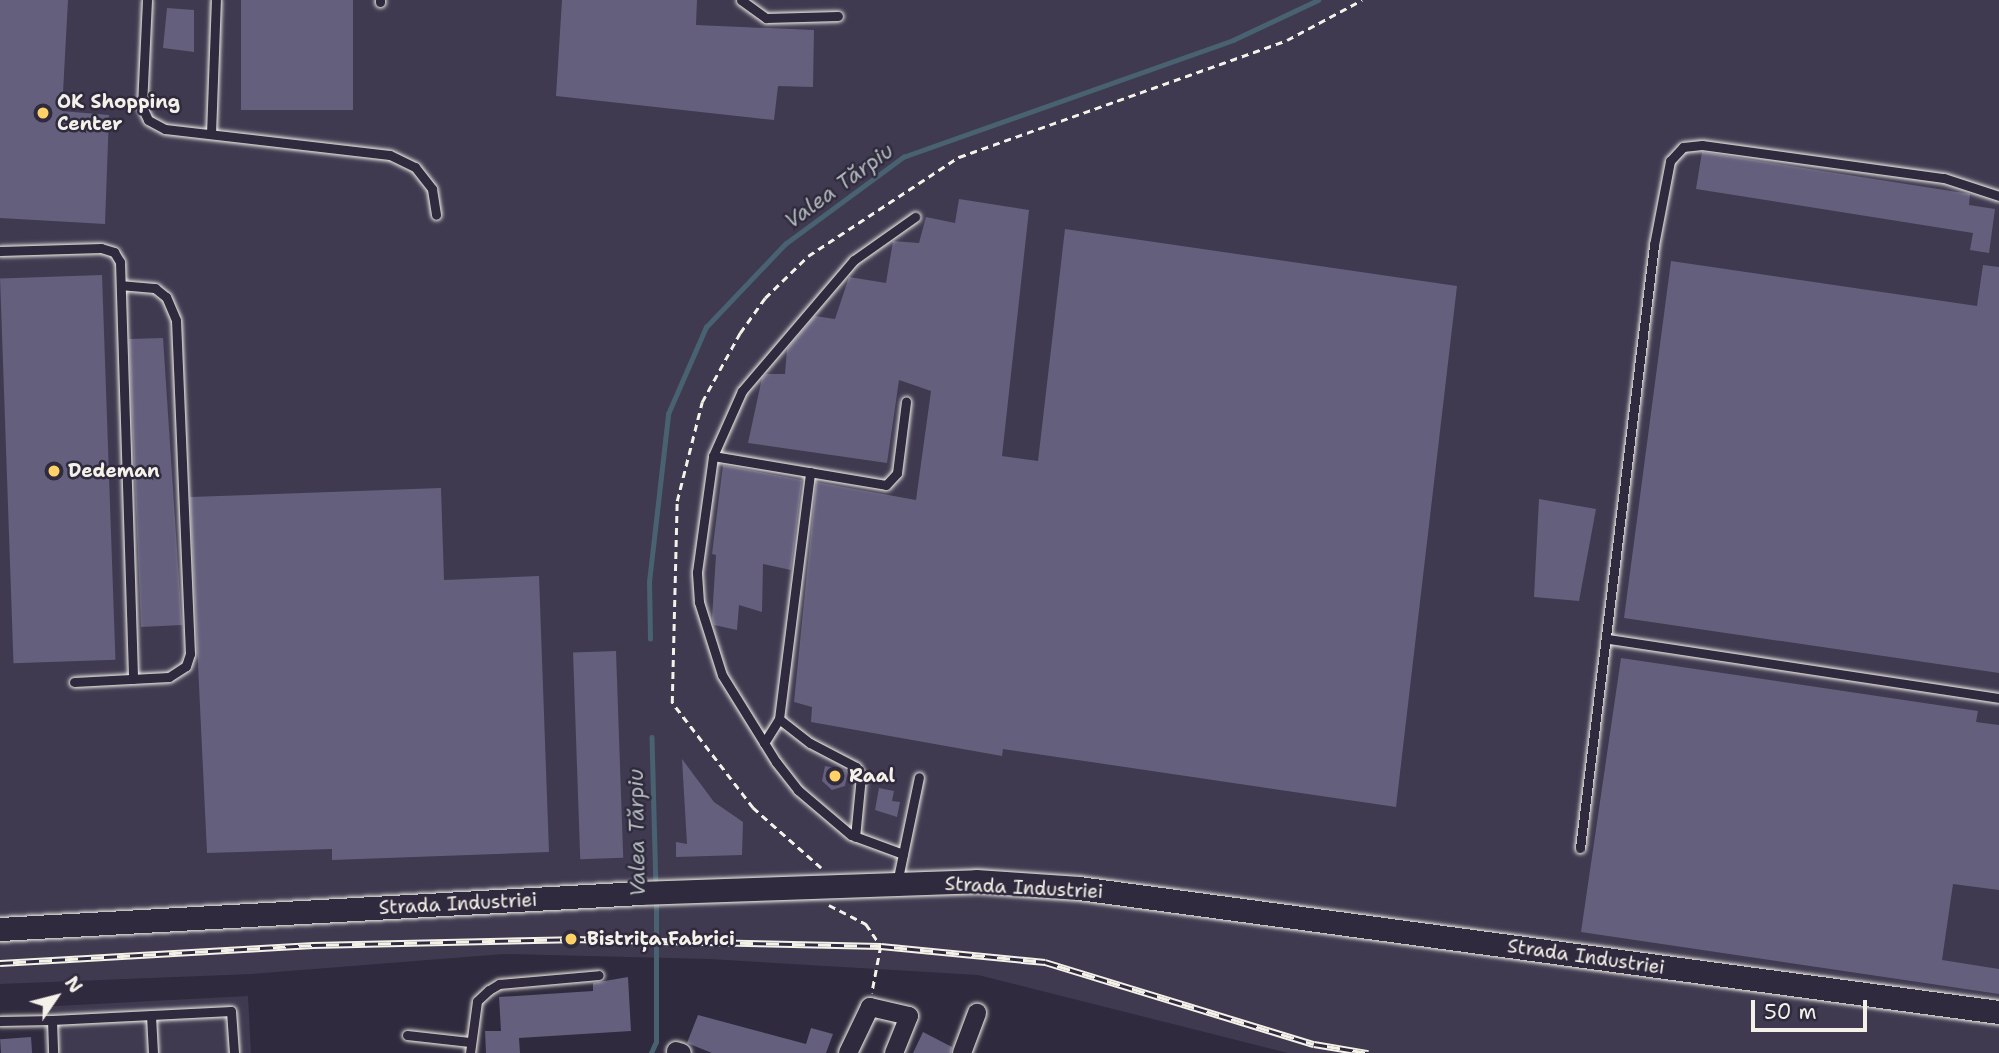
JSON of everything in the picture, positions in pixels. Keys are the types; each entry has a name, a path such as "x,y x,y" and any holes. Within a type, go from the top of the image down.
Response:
{"street":[{"name":"Strada Industriei","path":"0,929 639,893 976,881 1079,888 1999,1012"},
{"path":"848,1053 870,1007 909,1016 894,1053"},
{"path":"962,1053 977,1013"}],"lane":[{"path":"147,0 142,107 148,120 165,129 390,155 415,167 432,189 436,215"},
{"path":"211,134 216,0"},
{"path":"741,0 766,18 838,16"},
{"path":"1580,848 1609,639 1654,245 1670,161 1683,147 1702,145 1944,178 1999,196"},
{"path":"903,854 855,837 798,790 764,743 722,675 699,602 701,524 713,456 742,391 818,298 880,238 915,217"},
{"path":"0,251 100,248 114,252 120,262 133,679"},
{"path":"75,682 179,674 190,654 176,320 166,297 155,288 121,285"},
{"path":"713,456 886,485 893,480 906,402"},
{"path":"764,743 779,719 810,472"},
{"path":"1609,639 1999,698"},
{"path":"779,719 810,743 856,767 861,776 855,837"},
{"path":"897,885 919,777"},
{"path":"470,1053 477,1001 489,990 499,984 599,975"},
{"path":"0,1021 231,1011 234,1053"},
{"path":"151,1015 153,1053"},
{"path":"52,1020 53,1053"},
{"path":"407,1035 470,1042"}],"path":[{"path":"846,887 793,846 753,808 672,703 677,501 702,402 740,333 765,298 808,256 960,157 1287,40 1362,0"},
{"path":"802,888 866,924 881,946 870,1007"}],"shaded area":[{"path":"0,0 1999,0 1999,1053 1288,1053 978,975 709,959 504,954 252,974 0,984"},
{"path":"248,996 251,1053 45,1053 42,1007"}],"building":[{"name":"OK Shopping Center","path":"0,0 68,0 62,111 109,115 105,224 0,218"},
{"path":"241,0 353,0 353,110 241,110"},
{"path":"562,0 697,0 696,25 814,30 813,87 778,86 774,120 556,96"},
{"path":"167,8 194,10 194,52 163,48"},
{"path":"1702,152 1970,194 1969,205 1995,209 1989,253 1970,250 1973,233 1696,189"},
{"path":"959,199 1029,210 1002,456 1038,461 1065,229 1457,286 1396,807 1003,749 1002,756 811,722 812,707 794,702 816,482 916,500 931,391 899,380 887,463 748,443 762,378 766,374 785,374 787,349 815,316 835,319 849,277 886,283 893,241 919,243 926,217 955,223"},
{"path":"1671,261 1977,306 1983,265 1999,267 1999,673 1624,618"},
{"name":"Dedeman","path":"102,275 115,660 13,663 0,279"},
{"path":"163,338 182,625 141,627 129,339"},
{"path":"723,465 802,480 791,570 763,564 762,612 739,605 737,630 714,625 712,618 716,555 712,554"},
{"path":"441,488 444,580 539,576 549,852 332,860 332,849 207,853 190,497"},
{"path":"1539,499 1596,509 1579,601 1534,597"},
{"path":"616,651 623,858 580,859 573,653"},
{"path":"1621,658 1978,711 1976,722 1999,725 1999,890 1953,884 1942,960 1999,969 1999,994 1581,932"},
{"path":"682,759 714,802 743,822 742,855 676,857 676,842 687,844"},
{"name":"Raal","path":"825,766 848,771 845,786 832,790 822,781"},
{"path":"879,788 894,791 892,801 900,802 897,817 875,810"},
{"path":"628,977 631,1031 519,1038 520,1053 486,1053 485,1031 501,1031 499,997 593,991 593,983"},
{"path":"698,1015 806,1044 811,1028 833,1034 826,1053 712,1053 687,1043"},
{"path":"923,1032 952,1047 951,1053 913,1053"},
{"path":"31,1037 32,1053 1,1053 0,1039"}],"waterway":[{"name":"Valea Tărpiu","path":"650,639 649,582 668,414 706,327 785,244 903,157 1233,40 1318,0"},
{"name":"Valea Tărpiu","path":"652,737 656,887"},
{"name":"Valea Tărpiu","path":"651,1053 656,1042 656,899"}],"railway":[{"path":"0,963 313,945 571,939 881,946 1045,962 1314,1044 1368,1053"}],"place":[{"name":"OK Shopping Center","path":"43,113"},
{"name":"Dedeman","path":"54,471"},
{"name":"Raal","path":"835,776"},
{"name":"Bistrița Fabrici","path":"571,939"}]}
